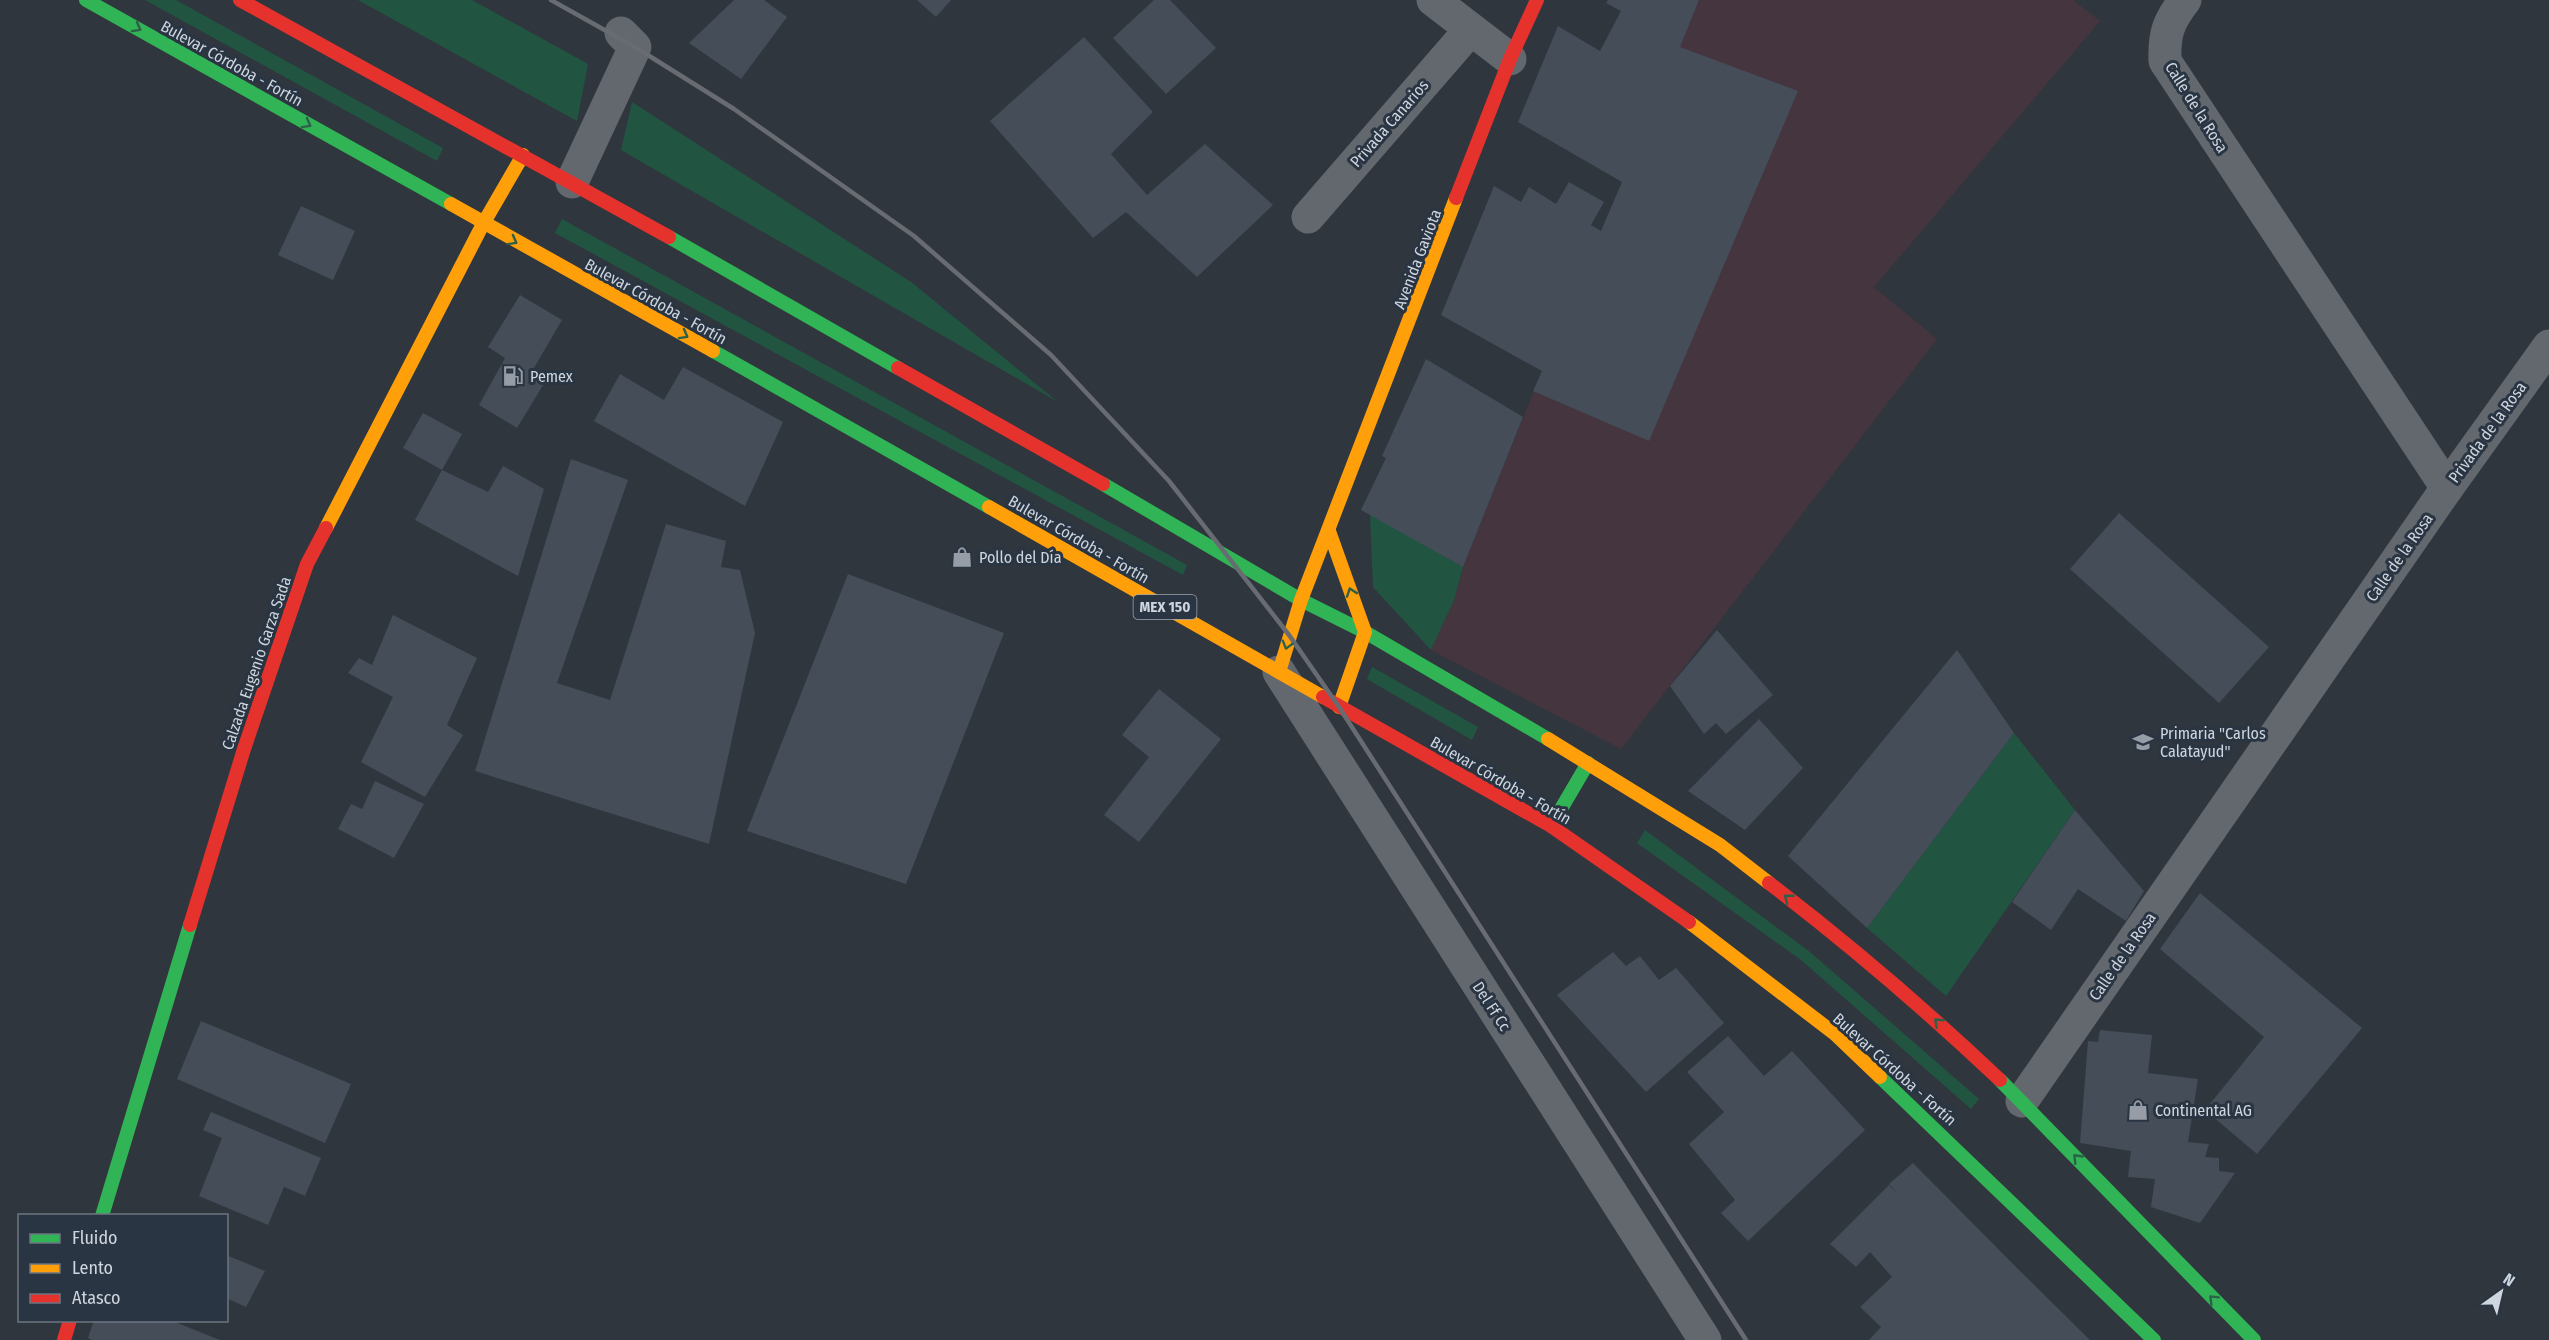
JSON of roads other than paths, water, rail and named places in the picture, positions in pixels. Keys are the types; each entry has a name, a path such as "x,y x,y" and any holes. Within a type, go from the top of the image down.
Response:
{"main road":[{"name":"Bulevar Córdoba - Fortín","path":"86,0 829,416 1551,826 1700,930 1835,1034 1981,1171 2154,1340"},
{"path":"240,0 524,155 1229,556 1302,600 1365,632 1588,763 1720,845 1842,939 1930,1014 2022,1101 2254,1340"},
{"name":"Avenida Gaviota","path":"1279,672 1302,600 1510,59 1537,0"},
{"name":"Calzada Eugenio Garza Sada","path":"102,1214 243,749 306,564 483,224 524,155"},
{"path":"1329,531 1365,632 1339,707"},
{"path":"1551,826 1588,763"},
{"path":"64,1340 69,1322"}],"street":[{"path":"1433,0 1510,59"},
{"name":"Calle de la Rosa","path":"2022,1101 2447,488 2165,62 2164,38 2174,15 2185,0"},
{"name":"Privada Canarios","path":"1308,217 1470,30"},
{"path":"572,182 635,47 621,33"},
{"name":"Privada de la Rosa","path":"2447,488 2549,346"},
{"name":"Del Ff Cc","path":"1279,672 1705,1340"}],"railway":[{"path":"551,0 635,47 734,109 914,236 1051,355 1169,481 1289,635 1339,707 1746,1340"}],"place":[{"name":"Pemex","path":"513,376"},
{"name":"Pollo del Día","path":"962,557"},
{"name":"Primaria \"Carlos Calatayud\"","path":"2143,742"},
{"name":"Continental AG","path":"2138,1110"}]}
